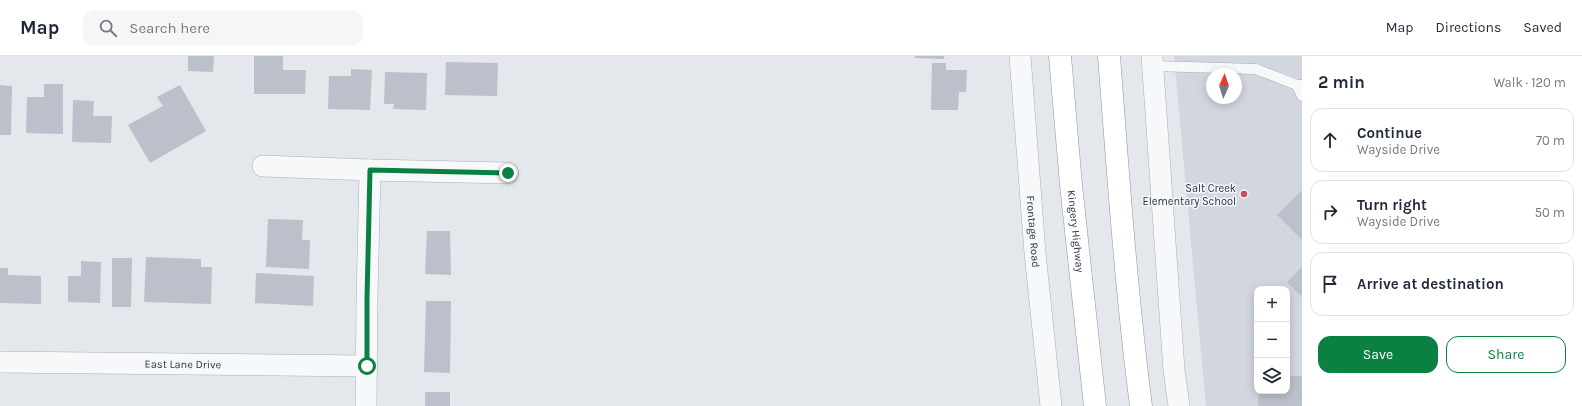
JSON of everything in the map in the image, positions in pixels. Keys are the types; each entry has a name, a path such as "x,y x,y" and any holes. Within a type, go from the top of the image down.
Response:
{"highway":[{"name":"Kingery Highway","path":"1060,56 1095,406"},
{"path":"1109,56 1134,344 1141,406"}],"street":[{"name":"Frontage Road","path":"1020,56 1034,253 1051,406"},
{"path":"1153,61 1178,406"},
{"path":"263,166 508,173"},
{"path":"366,406 370,170"},
{"name":"East Lane Drive","path":"0,362 367,366"}],"lane":[{"path":"1153,61 1256,69 1299,85 1302,96"}],"shaded area":[{"name":"Salt Creek Elementary School","path":"1174,56 1302,56 1302,406 1206,406"}],"building":[{"path":"188,56 214,56 213,72 188,71"},
{"path":"254,56 283,56 283,70 306,70 305,94 254,94"},
{"path":"915,56 944,56 944,59 915,58"},
{"path":"446,62 498,63 497,96 445,95"},
{"path":"932,63 946,63 946,70 967,70 966,92 959,92 958,110 931,110"},
{"path":"351,69 372,70 370,110 328,109 329,76 351,76"},
{"path":"385,72 427,73 426,110 393,109 394,104 384,104"},
{"path":"44,84 63,84 63,134 26,133 27,97 44,97"},
{"path":"0,85 12,86 11,135 0,135"},
{"path":"180,85 206,131 150,163 128,125 163,106 157,97"},
{"path":"73,100 94,101 93,116 112,116 111,143 72,142"},
{"path":"1302,190 1302,240 1277,215"},
{"path":"268,219 303,220 302,240 310,240 309,269 266,267"},
{"path":"427,231 450,231 451,275 425,274"},
{"path":"146,257 201,259 201,267 212,267 211,304 144,302"},
{"path":"112,258 132,258 131,307 112,307"},
{"path":"81,261 101,262 100,303 68,302 68,276 81,276"},
{"path":"1302,267 1302,297 1287,282"},
{"path":"0,268 8,268 8,275 41,276 41,304 0,303"},
{"path":"256,273 314,276 313,306 255,303"},
{"path":"426,301 451,301 450,373 424,372"},
{"path":"1290,376 1302,376 1302,406 1258,406 1259,394 1290,394"},
{"path":"425,392 450,392 450,406 425,406"}],"place":[{"name":"Salt Creek Elementary School","path":"1244,194"}],"route":[{"path":"367,366 370,170 508,173"}]}
